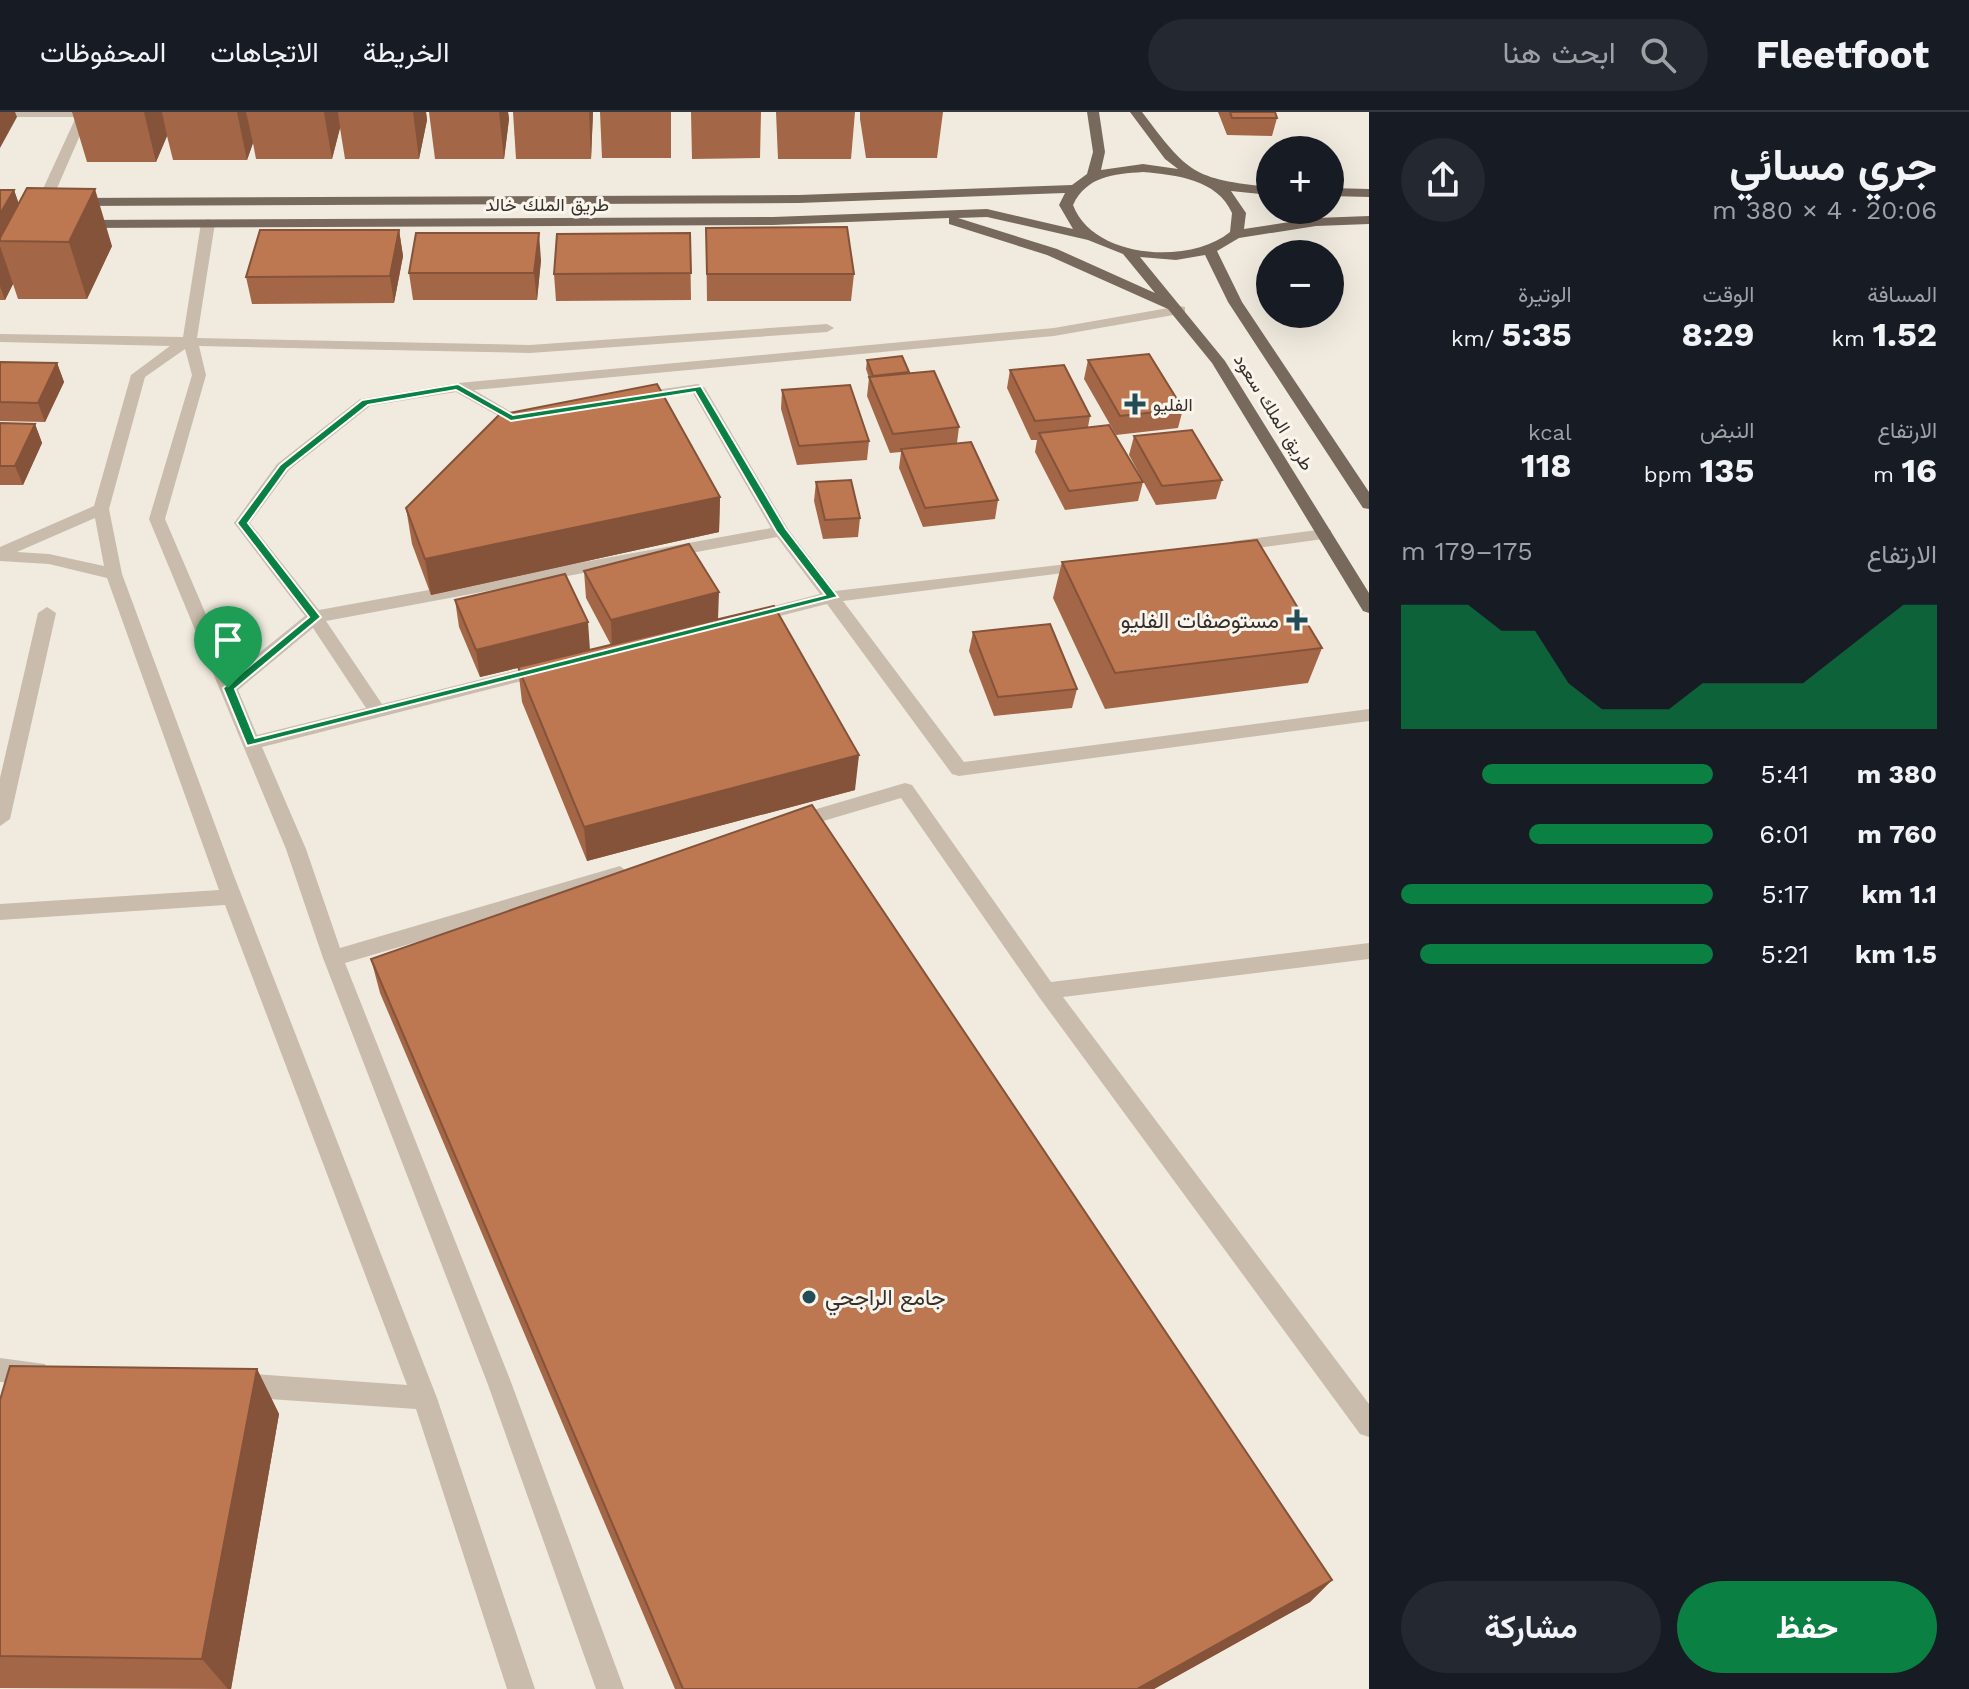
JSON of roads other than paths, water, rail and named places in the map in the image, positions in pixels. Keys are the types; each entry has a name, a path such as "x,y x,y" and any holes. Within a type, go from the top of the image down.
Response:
{"main road":[{"path":"1093,112 1099,152 1093,175"},
{"path":"1136,112 1169,156 1229,197 1239,210 1240,223 1234,235"},
{"path":"1091,237 1072,221 1066,205 1072,189 1093,175 1143,168 1198,178"},
{"path":"1213,185 1256,190"},
{"name":"طريق الملك خالد","path":"36,202 799,199 1072,189"},
{"path":"987,191 1003,196 1008,203 1002,210 987,213"},
{"path":"1344,192 1369,193"},
{"name":"طريق الملك خالد","path":"60,224 757,221 987,213 1091,237 1128,251"},
{"path":"935,215 1052,252 1180,310"},
{"path":"1128,251 1156,256 1209,250 1234,235 1316,222 1369,220"},
{"name":"طريق الملك سعود","path":"1209,250 1235,302 1369,504"},
{"name":"طريق الملك سعود","path":"1128,251 1180,310 1218,361 1369,607"}],"street":[{"path":"36,202 84,112"},
{"path":"0,113 114,113"},
{"path":"208,223 190,339 199,375 157,519 296,849 333,958 499,1382 610,1689"},
{"path":"378,712 315,617 242,523 283,467 365,402 458,387 1054,332 1180,310"},
{"path":"0,338 190,339 530,349 827,328"},
{"path":"190,339 138,375 101,509 114,574 232,897 425,1398 521,1689"},
{"path":"458,387 511,418 540,412"},
{"path":"612,400 698,388 781,531 959,769 1369,715"},
{"path":"0,554 101,509"},
{"path":"228,688 315,617 781,531"},
{"path":"1217,548 1325,534"},
{"path":"0,554 49,559 114,574"},
{"path":"741,620 832,597 1110,562"},
{"path":"0,819 47,613"},
{"path":"251,743 560,666"},
{"path":"770,829 905,790 1046,991 1369,1425"},
{"path":"333,958 634,869"},
{"path":"0,912 232,897"},
{"path":"1046,991 1369,951"},
{"path":"0,1370 63,1374"},
{"path":"220,1384 425,1398"}],"place":[{"name":"الفليو","path":"1135,404"},
{"name":"مستوصفات الفليو","path":"1297,620"},
{"name":"جامع الراجحي","path":"809,1297"}]}
